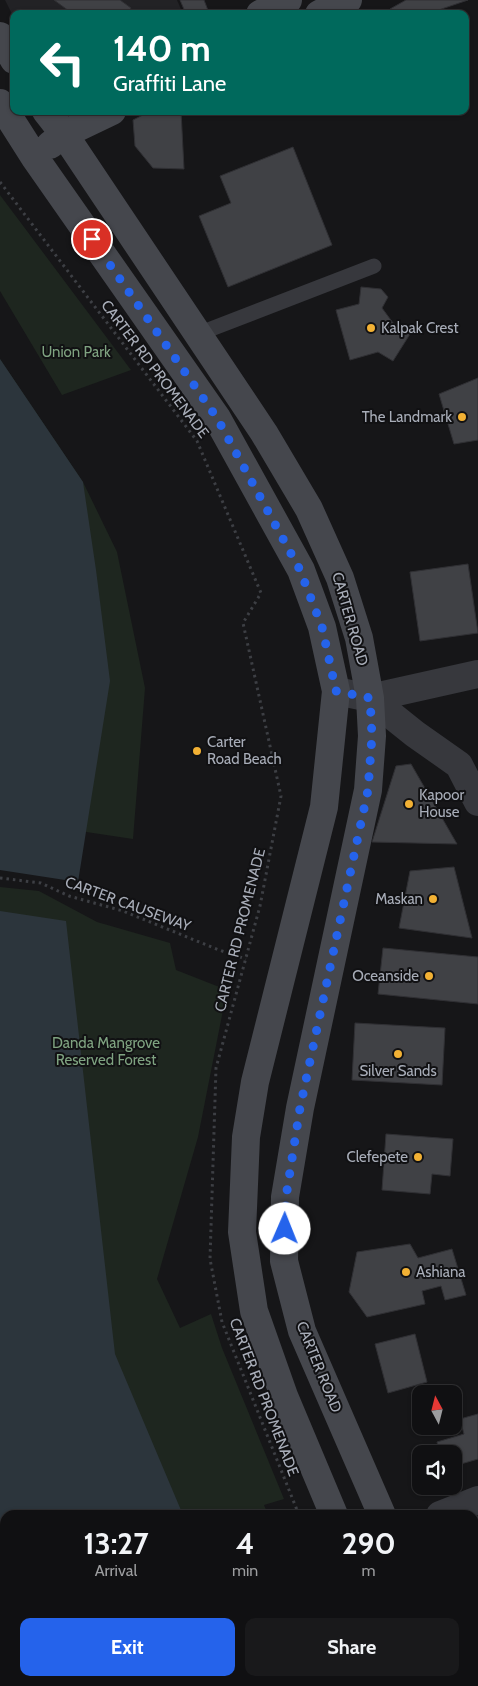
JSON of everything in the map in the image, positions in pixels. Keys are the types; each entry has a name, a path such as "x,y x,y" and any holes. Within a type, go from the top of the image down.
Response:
{"main road":[{"path":"268,10 288,0"},
{"path":"327,10 348,0"},
{"path":"0,36 10,53"},
{"name":"CARTER ROAD","path":"0,103 27,147 221,427 300,570 322,627 336,691 324,807 255,1082 246,1137 242,1232 254,1311 284,1396 332,1510"},
{"path":"27,147 55,118 79,115"},
{"name":"CARTER ROAD","path":"55,118 264,433 309,510 340,578 358,638 370,698 372,736 368,790 300,1108 286,1197 284,1261 302,1331 380,1510"}],"street":[{"path":"336,691 370,698 478,674"},
{"path":"370,698 415,734 459,765 478,802"},
{"path":"453,1510 478,1500"}],"lane":[{"path":"198,334 374,266"}],"path":[{"name":"CARTER RD PROMENADE","path":"0,182 197,441 260,593 243,623 281,796 260,906 216,1068 210,1259 222,1322 297,1510"},
{"name":"CARTER CAUSEWAY","path":"0,878 41,883 69,896 123,911 246,959"}],"shaded area":[{"path":"5,0 177,0 181,10 10,10"},
{"path":"0,359 83,482 110,681 78,882 0,870"},
{"path":"0,911 66,921 115,1354 181,1510 0,1510"}],"green space":[{"name":"Union Park","path":"0,195 131,370 62,395 0,291"},
{"path":"0,359 83,482 117,552 145,688 133,839 0,819"},
{"name":"Danda Mangrove Reserved Forest","path":"0,887 39,891 97,922 170,943 176,970 227,990 198,1137 157,1279 180,1328 211,1314 222,1348 284,1499 264,1505 266,1510 0,1510"}],"building":[{"path":"54,0 120,0 131,8 130,10 68,10"},
{"path":"180,0 204,0 208,10 184,10"},
{"path":"406,0 468,0 439,10 390,9"},
{"path":"143,115 181,115 184,169 153,168 135,146 133,120"},
{"path":"293,147 332,245 228,287 199,216 231,203 220,176"},
{"name":"Kalpak Crest","path":"361,287 381,289 388,297 382,308 393,323 410,334 393,361 378,352 350,360 336,310 359,304"},
{"name":"The Landmark","path":"478,378 478,440 454,444 439,394"},
{"path":"468,564 478,633 420,641 410,572"},
{"name":"Kapoor House","path":"411,764 457,844 372,842 396,766"},
{"name":"Maskan","path":"454,867 472,938 399,928 410,871"},
{"name":"Oceanside","path":"383,948 478,957 478,1004 378,994"},
{"name":"Silver Sands","path":"355,1023 445,1028 442,1085 352,1080"},
{"name":"Clefepete","path":"386,1134 453,1139 450,1176 432,1174 430,1194 382,1190"},
{"name":"Ashiana","path":"410,1244 418,1258 452,1249 466,1295 445,1300 441,1286 422,1291 425,1304 367,1317 349,1292 357,1252"},
{"path":"415,1334 427,1382 388,1393 375,1344"},
{"path":"478,1414 478,1459 462,1464 462,1445 438,1445 437,1442 464,1434 462,1418"}],"place":[{"name":"Kalpak Crest","path":"371,328"},
{"name":"The Landmark","path":"462,417"},
{"name":"Carter Road Beach","path":"197,751"},
{"name":"Kapoor House","path":"409,804"},
{"name":"Maskan","path":"433,899"},
{"name":"Oceanside","path":"429,976"},
{"name":"Silver Sands","path":"398,1054"},
{"name":"Clefepete","path":"418,1157"},
{"name":"Ashiana","path":"406,1272"}],"route":[{"path":"92,239 217,418 300,570 322,627 336,691 370,698 372,736 368,790 300,1108 286,1197 285,1229"}]}
